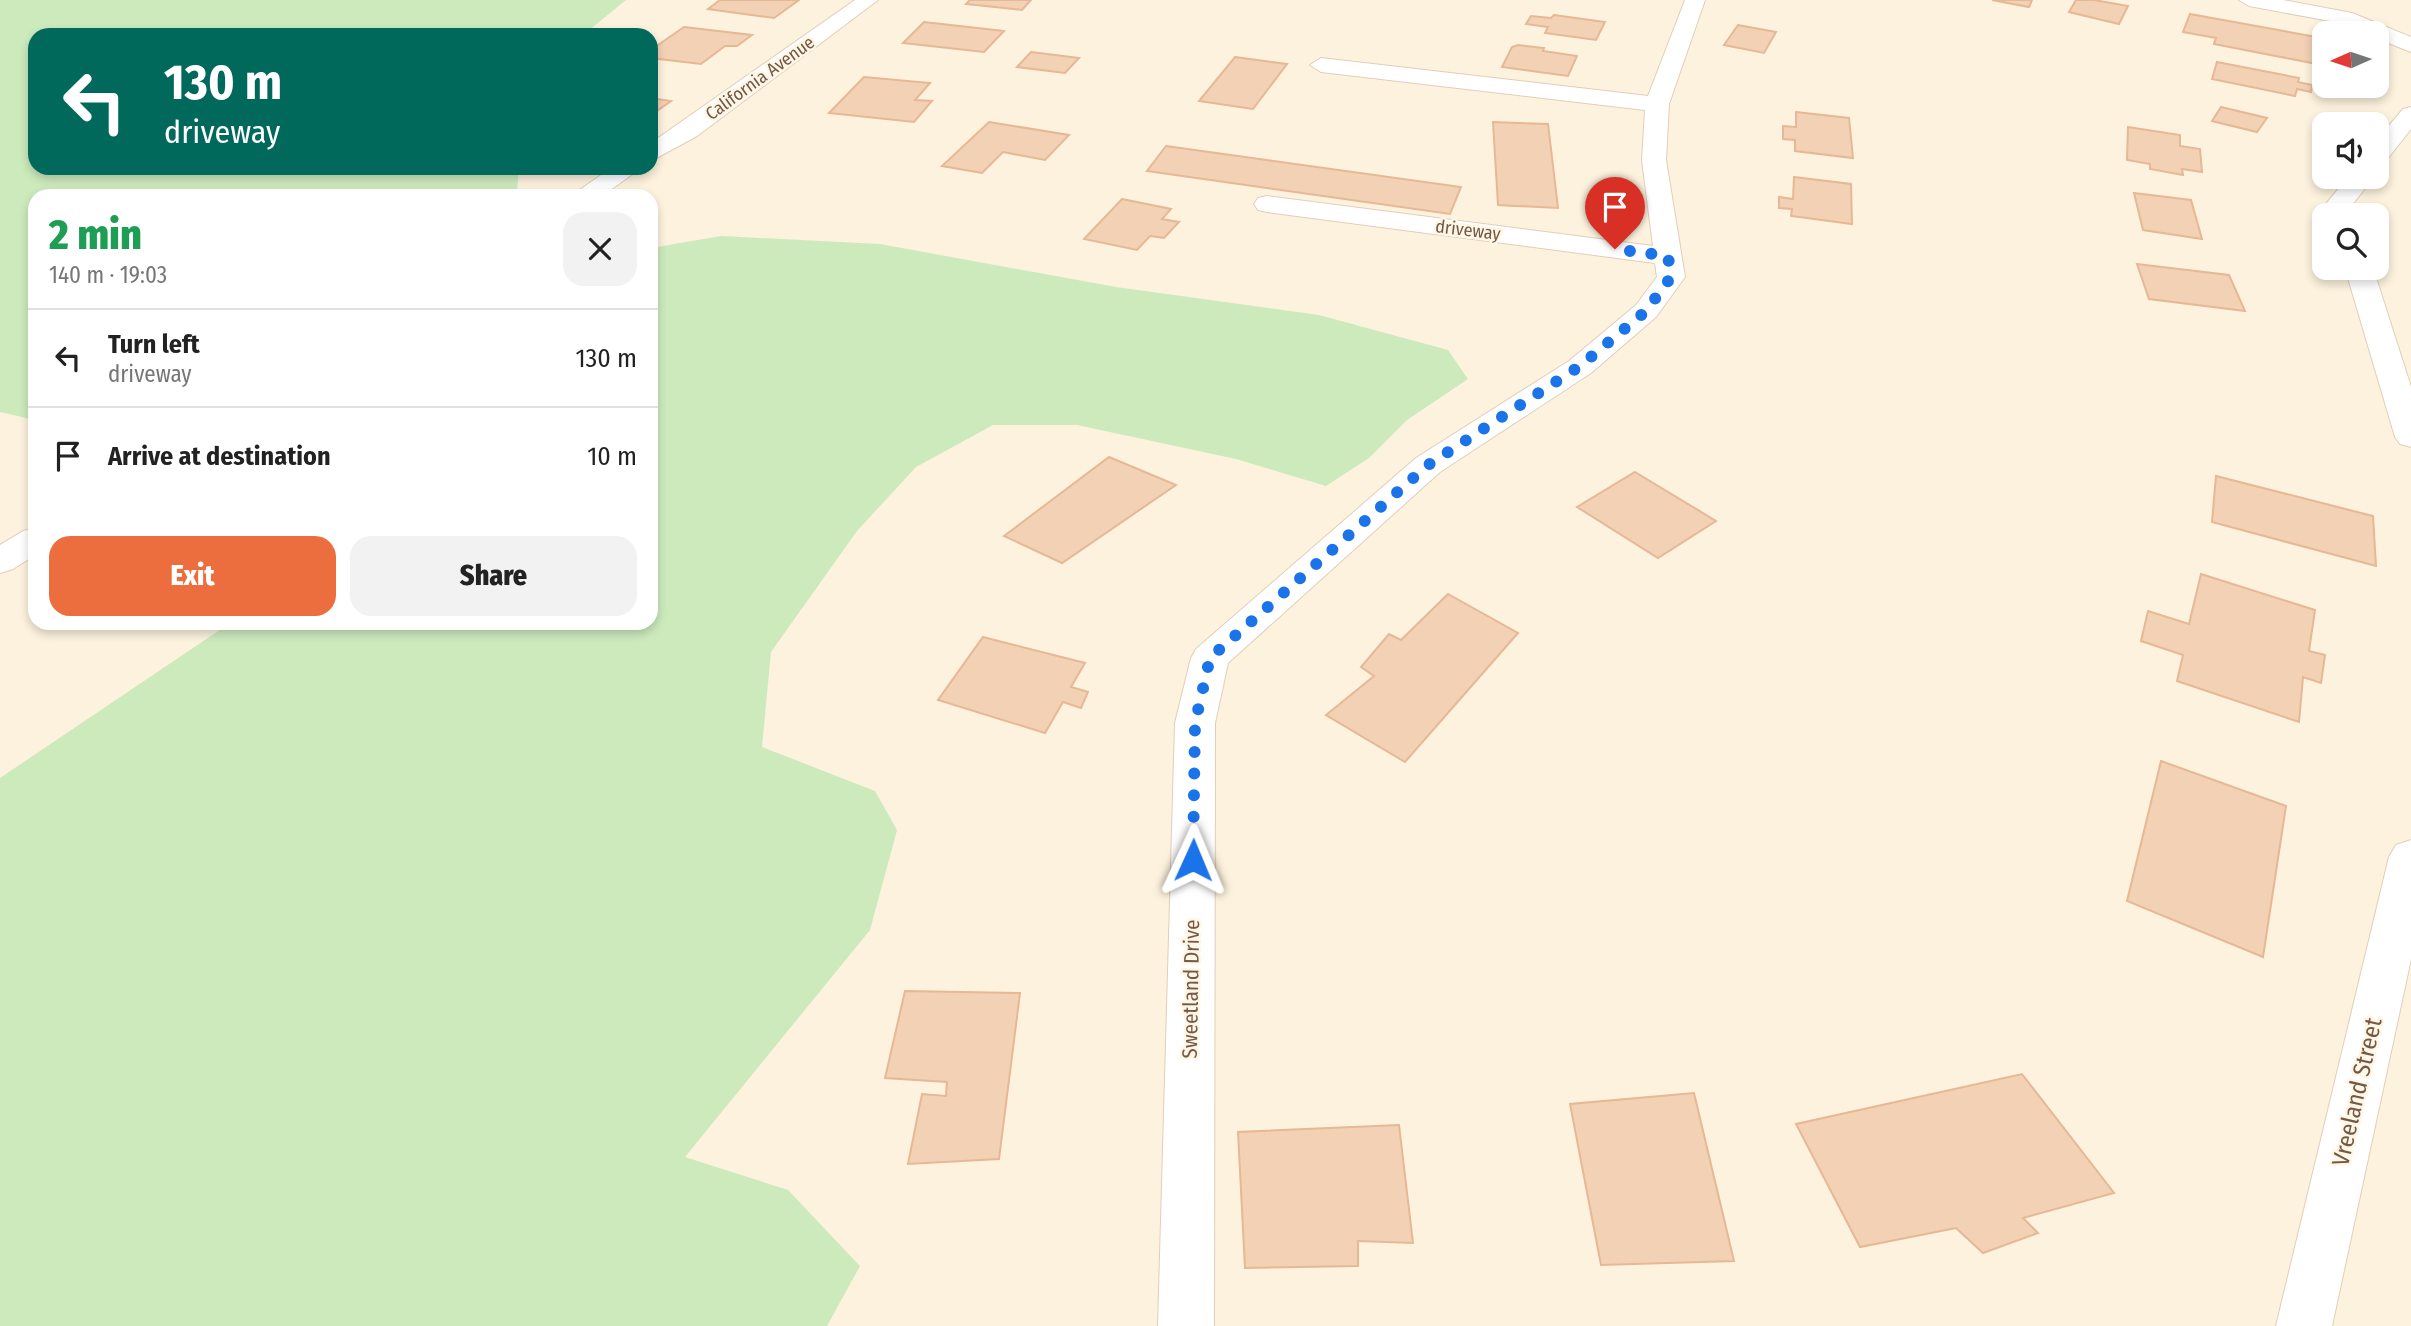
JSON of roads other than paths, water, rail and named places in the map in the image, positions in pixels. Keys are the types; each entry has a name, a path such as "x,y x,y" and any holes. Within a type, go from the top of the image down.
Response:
{"street":[{"name":"California Avenue","path":"658,150 688,131 868,0"},
{"name":"Sweetland Drive","path":"1186,1326 1195,723 1210,658 1428,465 1580,366 1646,311 1671,277 1654,160 1657,104 1695,0"},
{"path":"2249,0 2352,19 2411,44"},
{"path":"1321,65 1657,104"},
{"path":"2389,141 2411,114"},
{"path":"595,189 617,175"},
{"path":"2340,203 2351,189"},
{"name":"driveway","path":"1268,204 1668,256"},
{"path":"2363,280 2411,437"},
{"path":"0,561 28,543"},
{"name":"Vreeland Street","path":"2304,1326 2411,858"}]}
